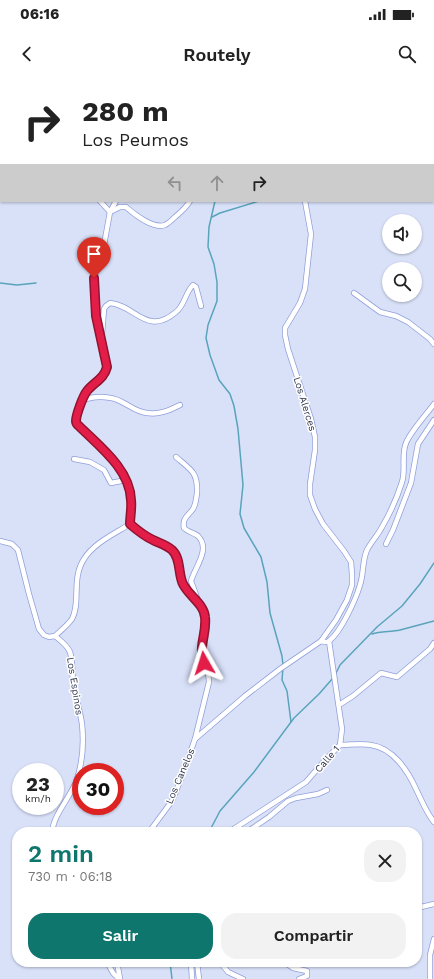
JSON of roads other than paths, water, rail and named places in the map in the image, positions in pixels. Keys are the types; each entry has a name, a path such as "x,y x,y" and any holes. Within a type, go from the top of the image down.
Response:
{"street":[{"path":"101,202 110,212"},
{"path":"115,202 110,212 102,256 94,278 96,316 107,362 106,373 86,392 76,419 77,424 114,460 126,480 131,493 132,501 130,524"},
{"path":"110,212 120,207 126,207 137,216 155,224 164,225 184,209 189,202"},
{"name":"Los Alerces","path":"305,202 311,234 305,289 300,303 285,328 285,335 315,437 310,495 323,524 344,551 350,562 352,574 352,585 347,600 336,620 321,641"},
{"path":"101,339 104,309 110,303 124,308 145,320 164,320 182,306 193,285 196,287 201,306"},
{"path":"354,293 380,312 396,316 408,322 430,339 434,344"},
{"path":"82,401 93,397 120,400 138,411 148,413 159,413 180,405"},
{"path":"195,739 245,696 280,669 321,641 329,641 343,623 352,607 360,586 364,571 363,561 367,550 382,527 402,482 404,448 407,441 434,404"},
{"path":"386,544 411,483 418,444 434,420"},
{"name":"Los Canelos","path":"153,827 172,800 195,739 209,682 209,675 201,656 205,616 192,581 203,552 203,544 199,537 184,528 183,524 185,517 195,506 197,481 194,473 176,457"},
{"path":"74,459 90,462 104,470 111,483 126,480"},
{"path":"130,524 141,533 173,550 177,556 183,584 189,594 200,605"},
{"path":"55,636 72,618 75,607 78,570 84,559 96,545 130,524"},
{"name":"Los Espinos","path":"0,541 12,544 18,550 28,594 39,629 44,635 49,637 55,636 63,642 69,650 70,655 76,700 82,724 81,758 76,781 53,827"},
{"name":"Calle 1","path":"237,827 306,782 340,745 342,733 329,641"},
{"path":"339,705 353,696 381,673 397,677 430,649 434,643"},
{"path":"340,745 372,745 380,747 391,754 411,779 424,807 434,822"},
{"path":"254,827 288,801 318,794 327,790"},
{"path":"422,907 434,904"},
{"path":"430,979 430,955 434,939"},
{"path":"110,967 120,979"},
{"path":"118,967 120,979"},
{"path":"191,967 192,979"},
{"path":"198,967 199,979"},
{"path":"224,967 228,972 243,979"},
{"path":"292,967 307,972 307,976 299,979"}],"waterway":[{"path":"215,202 209,227 208,247 214,264 217,282 217,301 208,325 206,338 210,355 219,380 230,394 234,406 238,429 243,485 240,514 244,528 261,557 267,582 270,613 282,656 283,665"},
{"path":"212,217 256,202"},
{"path":"0,283 17,285 36,283"},
{"path":"336,673 340,665 377,627 402,606 420,584 434,563"},
{"path":"372,634 400,630 434,621"},
{"path":"283,668 282,680 287,691 291,722"},
{"path":"212,827 220,811 254,772 294,718 333,678"},
{"path":"171,967 172,979"}]}
